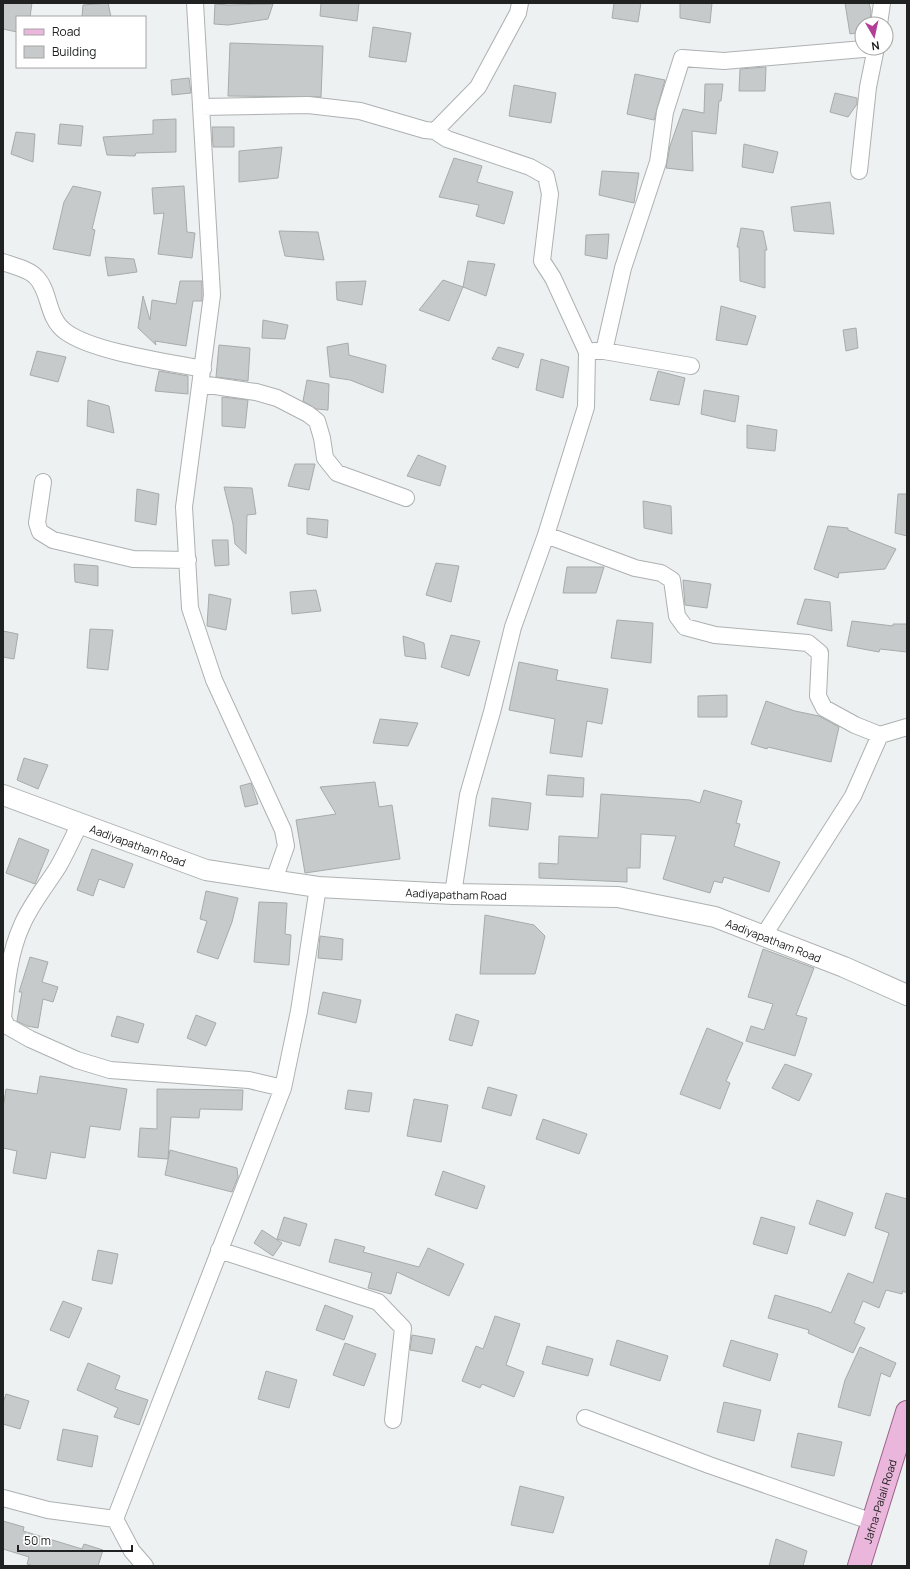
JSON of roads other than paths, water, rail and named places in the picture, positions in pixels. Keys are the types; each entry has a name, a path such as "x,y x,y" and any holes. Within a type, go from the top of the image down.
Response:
{"main road":[{"name":"Jafna-Palali Road","path":"859,1566 907,1412"}],"street":[{"path":"195,3 212,295 184,507 190,608 214,680 283,830 286,846 274,880"},
{"path":"435,131 478,87 518,13 520,3"},
{"path":"880,16 882,3"},
{"path":"604,351 623,268 658,162 665,112 682,58 724,61 854,50"},
{"path":"859,171 868,88 874,56"},
{"path":"201,107 308,105 360,111 425,130 435,131 447,139 530,166 546,176 550,194 542,260 553,278 586,352 586,407 546,535 513,626 492,712 468,795 453,894"},
{"path":"3,262 35,275 43,285 54,319 65,332 93,344 277,398 308,414 317,421 322,438 325,458 337,473 406,498"},
{"path":"586,352 604,351 691,366"},
{"path":"43,482 37,523 40,532 53,540 133,559 188,560"},
{"path":"546,535 636,568 661,573 672,580 677,616 685,627 715,635 808,643 820,654 818,696 824,708 855,725 880,735 907,727"},
{"path":"764,935 853,796 880,735"},
{"name":"Aadiyapatham Road","path":"3,795 206,870 318,888 453,894 618,897 715,917 764,935 907,995"},
{"path":"80,824 58,866 33,904 22,925 13,952 6,989 3,1018 7,1026 30,1039 77,1060 110,1070 249,1080 283,1088"},
{"path":"145,1566 132,1551 115,1519 283,1088 299,1011 318,888"},
{"path":"219,1250 378,1302 404,1328 393,1420"},
{"path":"585,1418 709,1465 872,1522"},
{"path":"3,1498 48,1510 115,1519"}]}
